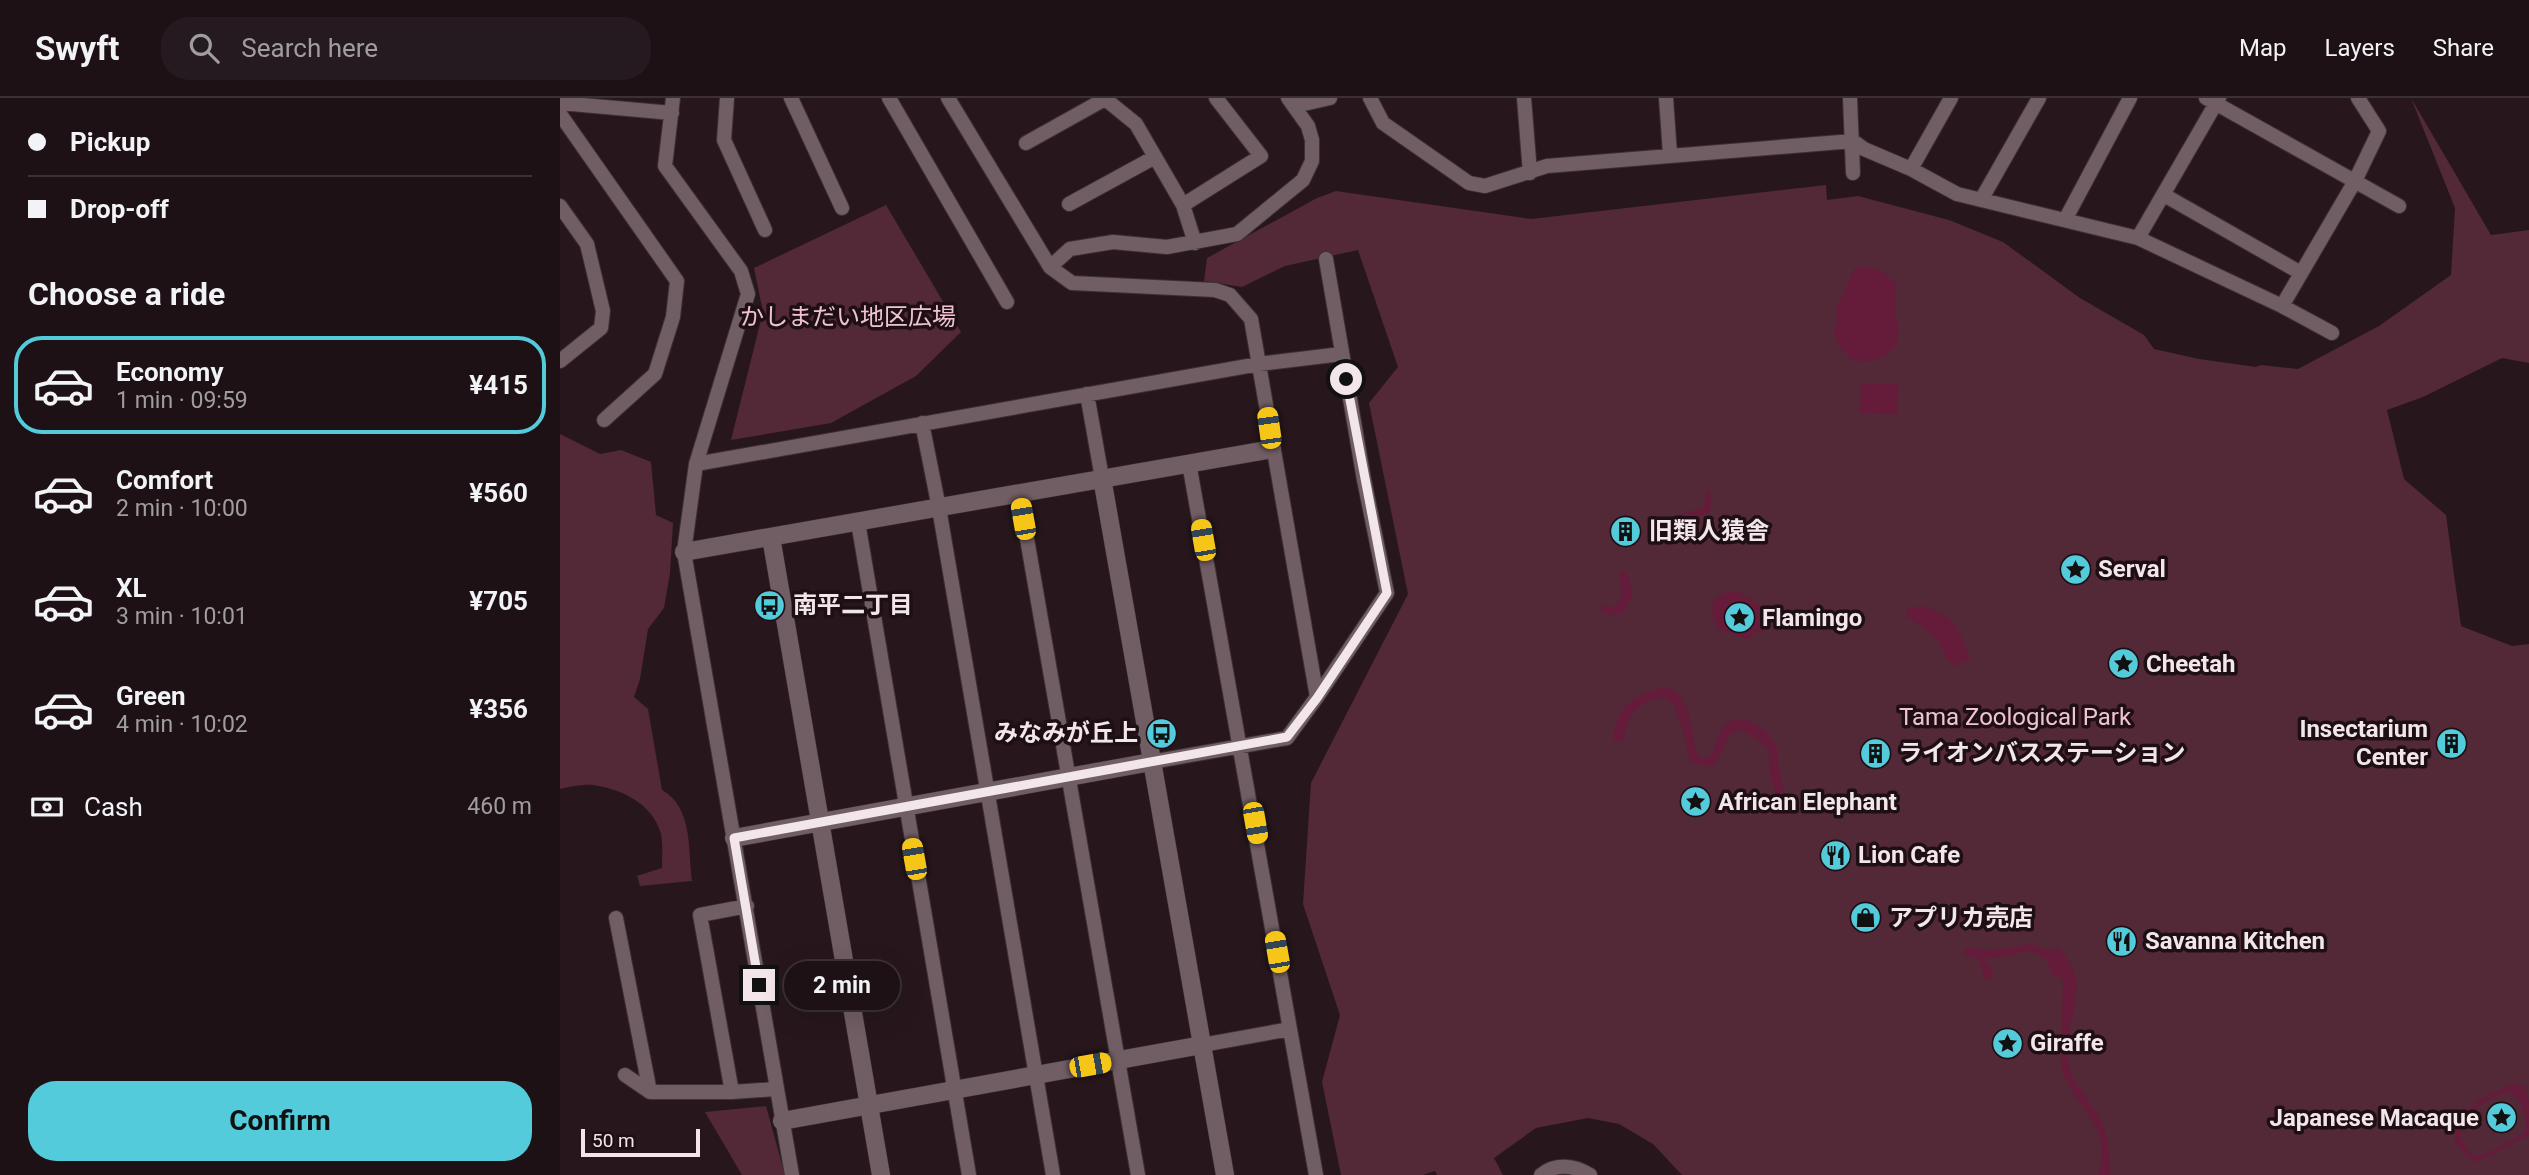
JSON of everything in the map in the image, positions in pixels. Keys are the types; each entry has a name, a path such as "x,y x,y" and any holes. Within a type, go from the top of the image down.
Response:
{"street":[{"path":"727,98 724,140 765,230"},
{"path":"791,98 842,208"},
{"path":"889,98 1007,302"},
{"path":"948,98 1050,267 1072,283 1215,290 1230,295 1251,318 1317,698"},
{"path":"1026,143 1104,98 1136,124 1183,205 1195,243"},
{"path":"1183,205 1261,156 1216,98"},
{"path":"1050,267 1070,250 1113,242 1167,247 1237,234 1303,180 1312,161 1312,140 1308,126 1291,102 1330,98"},
{"path":"1370,98 1383,123 1469,183 1485,186 1547,166 1853,141 1864,149 1911,169 1957,194 2138,238 2282,306 2332,333"},
{"path":"1524,98 1530,173"},
{"path":"1666,98 1670,154"},
{"path":"1850,98 1853,173"},
{"path":"1911,169 1951,98"},
{"path":"1981,200 2039,98"},
{"path":"2065,220 2130,98"},
{"path":"2282,306 2355,181 2379,131 2358,98"},
{"path":"2138,238 2214,100 2399,206"},
{"path":"560,103 576,101 672,106 665,166 741,271 748,294 696,464 684,552 792,1175"},
{"path":"560,114 677,282 673,317 655,374 604,420"},
{"path":"1069,204 1156,157"},
{"path":"2164,195 2301,273"},
{"path":"560,205 587,244 603,311 601,328 560,360"},
{"path":"734,838 1287,737 1317,698 1387,593 1364,480 1326,259"},
{"path":"696,464 1259,364 1342,354"},
{"path":"1087,394 1225,1175"},
{"path":"922,423 939,508 1053,1175"},
{"path":"684,552 1272,449"},
{"path":"1189,463 1316,1175"},
{"path":"1019,493 1138,1175"},
{"path":"858,522 969,1175"},
{"path":"771,537 881,1175"},
{"path":"732,1092 700,915 747,906"},
{"path":"616,918 650,1092"},
{"path":"782,1121 1290,1029"},
{"path":"625,1074 650,1092 776,1089"},
{"path":"1541,1175 1549,1168 1564,1166 1583,1170 1590,1175"}],"green space":[{"name":"Tama Zoological Park","path":"2411,98 2491,235 2529,230 2529,363 2502,358 2423,397 2387,410 2404,479 2446,515 2461,626 2512,646 2529,644 2529,1175 1682,1175 1653,1144 1619,1124 1588,1118 1536,1128 1494,1158 1503,1175 1437,1175 1435,1171 1423,1175 1341,1175 1322,1082 1340,1015 1303,904 1311,783 1408,594 1369,403 1398,367 1358,250 1285,266 1242,287 1204,281 1207,258 1317,198 1336,191 1531,219 1826,185 1827,200 1858,196 1949,220 2003,242 2080,298 2144,335 2154,349 2256,367 2261,365 2298,369 2379,326 2451,275 2455,208"},
{"name":"かしまだい地区広場","path":"886,205 961,332 916,376 831,423 731,440 763,312 754,268"},
{"path":"560,434 600,454 621,450 651,462 656,515 673,523 670,573 664,608 648,629 640,679 634,697 648,709 662,790 672,798 684,818 692,881 640,886 637,876 662,868 661,834 657,823 644,806 625,794 604,787 581,785 560,789"},
{"path":"766,1106 785,1175 742,1175 705,1112"}],"shaded area":[{"path":"1865,266 1883,272 1896,285 1898,330 1897,345 1885,356 1869,362 1852,360 1837,344 1834,332 1836,310 1854,269"},
{"path":"1861,383 1898,383 1897,414 1859,413"},
{"path":"1706,490 1711,498 1709,513 1683,524 1663,543 1656,536 1660,530 1677,517 1704,507"},
{"path":"1625,571 1631,589 1628,606 1619,615 1602,614 1600,605 1616,606 1622,597 1619,573"},
{"path":"1726,591 1737,591 1761,606 1768,623 1764,631 1753,633 1750,639 1719,630 1712,615 1713,601 1719,595 1725,595"},
{"path":"1922,606 1942,614 1955,625 1970,660 1955,666 1946,658 1937,638 1906,615 1908,608"},
{"path":"1663,687 1673,690 1685,705 1699,757 1709,758 1718,736 1732,720 1747,720 1767,733 1777,747 1786,804 1778,816 1770,809 1775,802 1776,793 1769,773 1769,753 1766,746 1742,730 1729,735 1716,763 1708,767 1690,762 1682,726 1673,704 1663,697 1646,702 1634,712 1627,725 1623,743 1613,740 1618,719 1628,704 1643,694"},
{"path":"2030,944 2052,951 2058,947 2075,976 2077,989 2067,1044 2068,1060 2076,1083 2099,1117 2105,1131 2110,1175 2098,1175 2102,1157 2097,1129 2073,1092 2061,1063 2063,978 2053,975 2045,959 2035,952 2021,952 2000,958 1987,958 1986,962 1992,968 1993,975 1985,980 1979,960 1964,956 1963,952 1968,948 1994,950"},
{"path":"2512,1084 2525,1086 2529,1101 2529,1135 2476,1162 2470,1159 2455,1142 2459,1120 2473,1105","holes":["2505,1092 2511,1094 2523,1108 2526,1121 2524,1133 2482,1156 2472,1155 2461,1139 2465,1121 2481,1104"]}],"place":[{"name":"旧類人猿舎","path":"1626,531"},
{"name":"Serval","path":"2075,569"},
{"name":"南平二丁目","path":"770,605"},
{"name":"Flamingo","path":"1739,618"},
{"name":"Cheetah","path":"2123,664"},
{"name":"みなみが丘上","path":"1161,733"},
{"name":"Insectarium Center","path":"2451,743"},
{"name":"ライオンバスステーション","path":"1875,753"},
{"name":"African Elephant","path":"1695,802"},
{"name":"Lion Cafe","path":"1835,855"},
{"name":"アプリカ売店","path":"1866,918"},
{"name":"Savanna Kitchen","path":"2122,941"},
{"name":"Giraffe","path":"2007,1043"},
{"name":"Japanese Macaque","path":"2502,1118"}],"route":[{"path":"759,985 734,838 1287,737 1317,698 1387,593 1346,379"}]}
